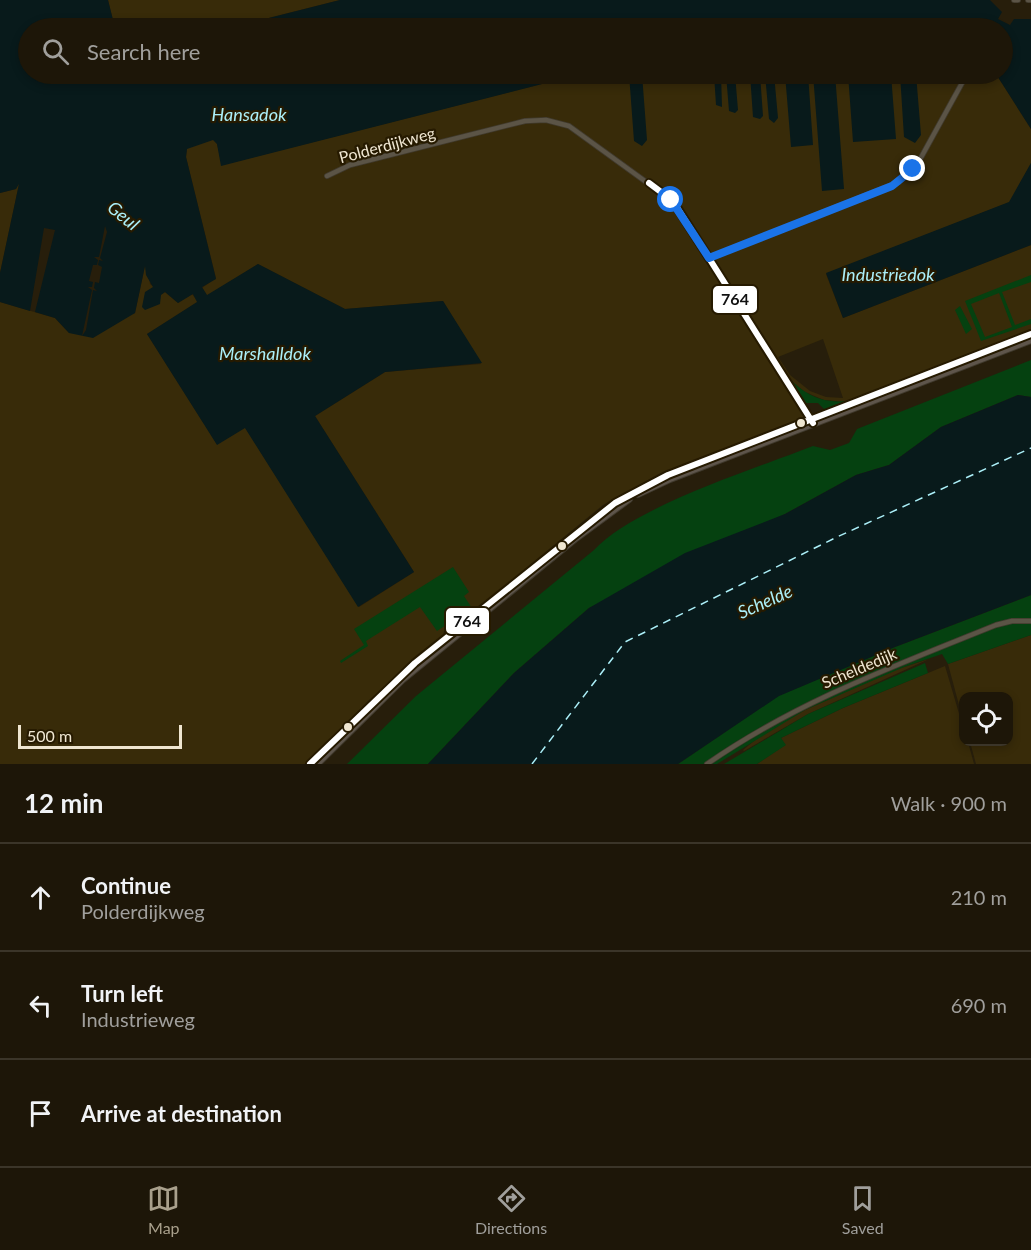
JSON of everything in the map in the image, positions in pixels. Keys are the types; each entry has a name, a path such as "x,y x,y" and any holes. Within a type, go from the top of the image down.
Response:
{"main road":[{"path":"310,764 318,761 367,711 518,582 575,536 637,494 734,452 1031,334"},
{"path":"812,421 1031,340"}],"street":[{"path":"709,258 899,182 918,163 961,84"},
{"name":"Polderdijkweg","path":"327,176 350,165 539,119 569,126 625,164 671,200 812,421"},
{"name":"Scheldedijk","path":"707,764 782,717 824,696 996,625 1012,621 1031,621"}],"shaded area":[{"path":"108,0 340,0 269,18 112,18"},
{"path":"542,84 1002,84 1031,129 1031,163 1010,202 826,274 843,318 1031,245 1031,332 815,416 844,402 824,400 805,392 790,380 775,358 771,361 807,417 659,474 603,505 470,614 444,631 443,636 368,701 307,764 0,764 0,302 55,318 69,333 135,313 145,266 148,266 150,284 162,294 165,292 178,303 192,294 198,302 147,334 217,444 245,427 359,607 414,572 315,416 385,372 481,364 443,301 345,309 258,264 207,296 202,288 216,278 186,157 187,148 213,139 217,144 222,165","holes":["823,339 843,398 826,397 810,391 790,375 778,357"]},
{"path":"17,183 19,184 0,273 0,193 16,189"},
{"path":"1031,635 1031,764 976,764 971,746 1013,746 1013,692 959,692 959,705 948,664"},
{"path":"929,659 808,714 743,750 760,736 805,710 895,670"},
{"path":"945,666 959,713 959,746 969,746 974,764 757,764 785,745 781,738 843,708"}],"green space":[{"path":"1031,275 1031,282 1002,292 1015,325 1031,319 1031,324 981,341 965,301","holes":["999,293 1012,327 985,337 971,304"]},
{"path":"960,306 972,329 966,334 955,310"},
{"path":"1031,360 1031,397 1018,395 941,427 889,465 856,475 785,514 589,608 514,673 428,764 347,764 416,696 613,534 637,518 697,490 813,446 830,450 849,443 857,429"},
{"path":"782,370 802,390 818,398 847,401 825,410 818,403 802,403"},
{"path":"453,567 469,592 464,596 472,608 437,631 420,607 366,641 368,646 341,663 340,661 364,645 354,629"},
{"path":"1031,595 1031,635 948,664 942,654 904,667 805,710 717,764 678,764 778,696 895,647"},
{"path":"925,663 928,673 843,708 781,738 786,745 757,764 724,764 808,714"}],"water":[{"path":"0,0 108,0 112,18 18,18 18,84 542,84 221,166 217,144 213,140 187,149 186,157 216,279 202,287 207,295 258,264 345,309 443,301 482,363 385,372 315,416 414,572 358,607 245,428 217,445 147,334 197,302 193,294 178,303 165,292 161,295 160,304 145,310 142,307 145,292 153,287 146,275 145,266 135,313 93,338 69,333 55,318 35,312 55,230 44,228 30,311 0,302 0,273 19,184 16,189 0,193"},
{"path":"340,0 990,0 1002,12 999,18 269,18"},
{"path":"1014,19 1031,19 1031,129 1002,84 1013,84"},
{"path":"630,84 643,84 647,140 642,146 634,141"},
{"path":"715,84 721,84 722,107 716,105"},
{"path":"727,84 736,84 738,110 735,113 729,111"},
{"path":"751,84 761,84 763,116 760,119 753,117"},
{"path":"766,84 775,84 778,118 774,123 769,119"},
{"path":"786,84 809,84 813,145 791,147"},
{"path":"814,84 836,84 844,189 822,191"},
{"path":"849,84 892,84 896,139 853,142"},
{"path":"901,84 917,84 921,135 915,143 904,137"},
{"name":"Industriedok","path":"1031,163 1031,245 843,318 826,273 1009,202"},
{"name":"Schelde","path":"1018,395 1031,397 1031,595 895,647 779,696 678,764 428,764 514,673 589,608 685,553 785,514 856,475 889,465 941,427"}],"pier":[{"path":"105,226 107,232 100,258 103,261 99,260 98,265 102,267 99,283 95,282 94,288 97,291 93,290 86,330 82,336 92,290 88,287 92,287 93,282 89,281 93,265 97,265 98,260 94,257 99,257"}],"ferry route":[{"path":"532,764 625,642 837,537 1031,448"}],"transit line":[{"name":"764","path":"649,183 669,198 678,209 813,423"},
{"name":"764","path":"310,764 415,663 615,503 668,475 1031,334"}],"route":[{"path":"671,200 709,258 892,186 913,169"}],"water label":[{"name":"Hansadok","path":"249,115"},
{"name":"Geul","path":"123,216"},
{"name":"Marshalldok","path":"265,354"}]}
